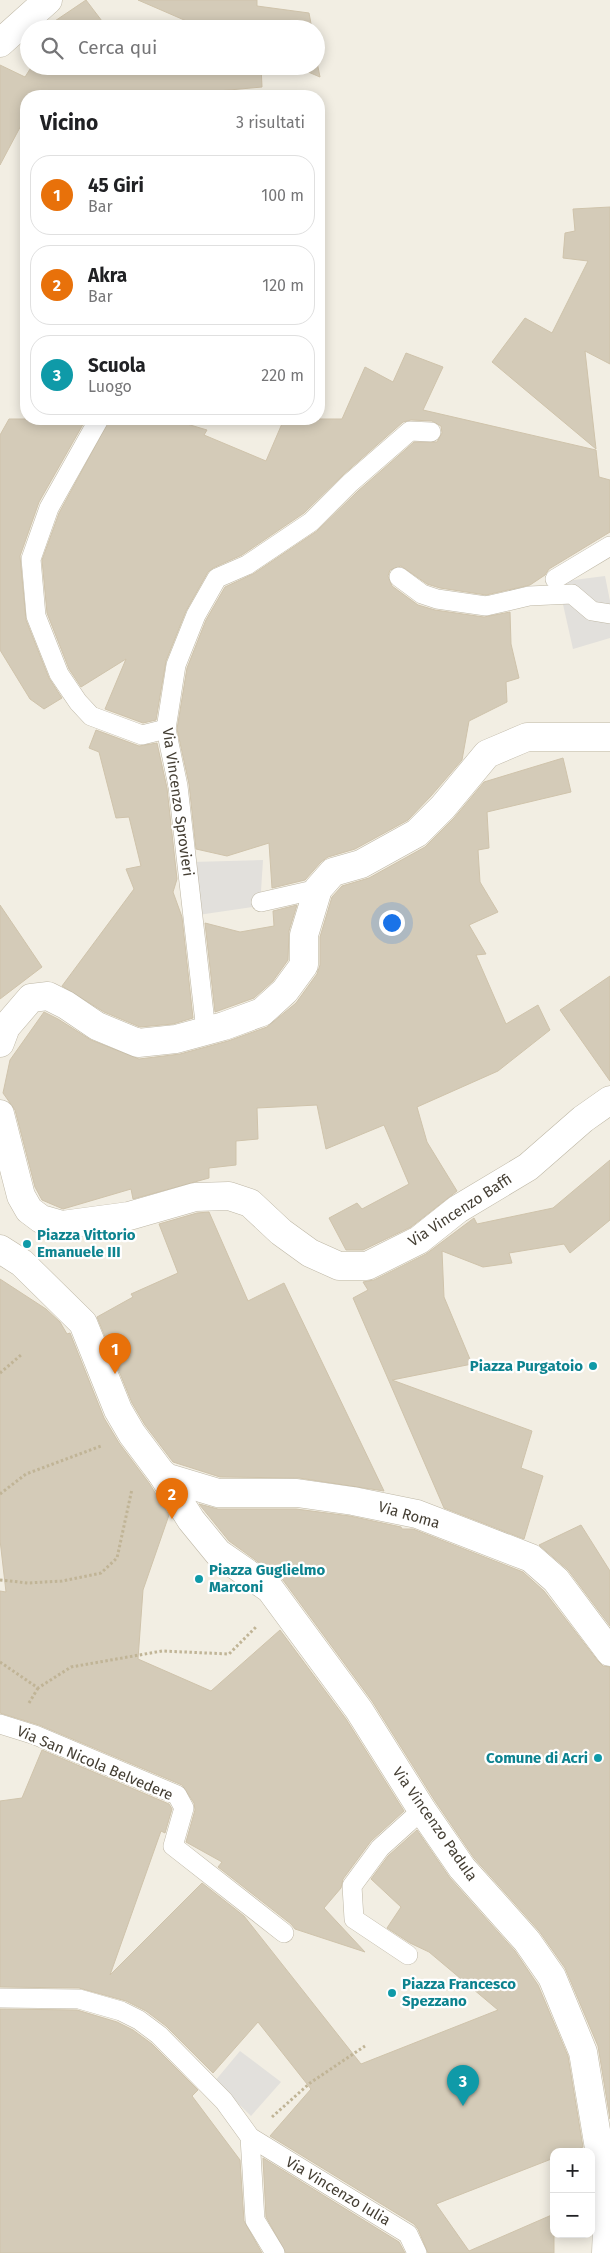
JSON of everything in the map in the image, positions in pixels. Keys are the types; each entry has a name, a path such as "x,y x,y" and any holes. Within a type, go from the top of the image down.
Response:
{"street":[{"path":"26,20 48,0"},
{"path":"0,43 20,25"},
{"path":"0,1043 6,1027 31,998 48,996 66,1005 97,1026 138,1043 176,1039 262,1012 285,991 304,965 304,935 318,889 333,872 360,864 417,833 443,807 487,754 527,736 610,737"},
{"name":"Via Vincenzo Baffi","path":"0,1114 21,1196 29,1210 41,1219 62,1225 129,1216 195,1197 229,1196 250,1203 281,1232 310,1253 338,1266 367,1266 418,1240 458,1209 528,1167 583,1119 610,1100"},
{"name":"Via Vincenzo Padula","path":"0,1249 22,1264 80,1320 88,1334 118,1410 136,1440 162,1474 192,1520 218,1553 270,1589 281,1602 359,1710 422,1810 462,1868 527,1941 552,1977 584,2052 608,2202 606,2253"},
{"name":"Via Roma","path":"162,1474 168,1478 218,1493 297,1493 354,1501 417,1514 530,1558 556,1580 610,1652"}],"lane":[{"path":"96,425 49,508 31,559 36,616 60,674 78,702 91,716 142,734 166,729"},
{"name":"Via Vincenzo Sprovieri","path":"206,1031 178,786 166,729 176,665 196,615 217,578 247,565 311,522 350,483 410,431 431,432"},
{"path":"555,579 610,546"},
{"path":"399,577 422,594 437,599 486,606 529,596 572,594 592,611 610,614"},
{"path":"261,902 318,889"},
{"name":"Via San Nicola Belvedere","path":"0,1724 35,1736 177,1795 184,1808 173,1846 284,1932"},
{"path":"408,1955 354,1919 352,1886 380,1848 422,1810"},
{"path":"0,1998 80,1999 121,2011 139,2020 159,2035 224,2101 250,2137 255,2220 275,2253"},
{"name":"Via Vincenzo Iulia","path":"250,2137 408,2234 417,2253"}],"path":[{"path":"0,1373 21,1355"},
{"path":"0,1494 26,1474 136,1440 117,1558 101,1573 62,1581 28,1583 0,1580"},
{"path":"0,1662 38,1688 70,1666 162,1651 228,1654 281,1602"},
{"path":"250,2137 310,2083 364,2046"}],"shaded area":[{"path":"605,576 610,601 610,638 573,649 558,582"},
{"path":"263,860 260,906 198,915 192,862"},
{"path":"240,2051 281,2082 251,2116 215,2081"}],"building":[{"path":"86,0 101,20 56,20"},
{"path":"138,0 257,0 257,6 309,13 310,20 184,20"},
{"path":"0,65 25,77 26,75 261,75 262,87 229,90 20,90 20,127 0,165"},
{"path":"610,207 610,364 585,351 596,449 492,362 525,318 552,333 588,261 563,258 565,233 575,231 573,209"},
{"path":"406,353 443,367 423,410 596,450 599,477 610,480 610,532 549,569 545,575 530,585 486,595 440,588 427,584 401,566 390,570 388,576 392,586 418,605 435,610 484,617 510,612 511,644 519,678 506,682 507,702 469,721 462,760 408,820 355,849 328,857 305,880 272,888 269,843 227,856 196,849 189,784 177,729 187,668 206,620 225,587 253,574 317,531 358,491 414,442 437,442 442,433 441,426 432,421 411,420 403,422 343,475 304,513 242,555 208,572 186,611 166,661 156,720 143,723 105,709 126,659 81,687 69,669 47,613 42,560 59,513 107,425 190,425 207,430 204,435 266,461 281,425 325,425 325,419 342,419 365,367 393,382"},
{"path":"9,419 20,419 20,425 83,425 39,502 20,556 26,620 49,678 62,698 44,709 30,699 0,650 0,435"},
{"path":"96,730 139,746 157,743 167,788 177,879 173,892 182,917 193,1018 173,1024 140,1027 104,1012 62,986 134,889 126,869 141,866 129,817 116,818 99,752 89,748"},
{"path":"563,758 571,792 487,812 489,848 478,850 480,882 498,912 469,925 486,954 476,955 506,1024 538,1005 550,1030 498,1071 417,1107 427,1142 457,1191 411,1227 363,1250 346,1250 329,1218 357,1203 362,1209 409,1184 384,1125 326,1149 317,1105 257,1108 258,1139 236,1141 236,1165 209,1168 209,1178 133,1199 131,1189 63,1209 42,1200 35,1187 15,1110 3,1093 10,1060 44,1012 91,1040 139,1059 180,1054 228,1041 267,1027 296,1003 317,974 320,965 320,937 332,897 342,886 369,878 425,847 454,818 484,782"},
{"path":"0,905 42,967 0,999"},
{"path":"297,905 289,931 288,960 273,981 254,998 215,1012 205,923 240,932 274,926 273,911"},
{"path":"610,976 610,1081 560,1010"},
{"path":"610,1160 610,1220 570,1253 564,1244 509,1253 512,1263 483,1267 442,1251 444,1297 472,1364 392,1380 532,1431 521,1468 543,1476 524,1539 444,1508 353,1298 368,1290 363,1282 374,1280 426,1254 474,1218 477,1224 553,1208"},
{"path":"209,1212 248,1301 284,1283 384,1491 299,1478 220,1477 173,1462 145,1425 132,1403 97,1317 133,1297 131,1294 178,1273 159,1224 197,1213"},
{"path":"0,1279 46,1309 60,1322 67,1334 70,1333 104,1418 169,1515 143,1590 138,1659 211,1691 280,1630 346,1719 404,1811 371,1841 343,1879 341,1888 324,1908 365,1952 295,1929 218,1867 222,1862 186,1842 195,1810 194,1803 182,1785 39,1725 0,1713 0,1591 6,1592 0,1540"},
{"path":"199,1504 218,1509 296,1509 350,1516 401,1527 402,1529 413,1529 523,1572 544,1591 598,1661 603,1666 610,1667 610,2119 598,2046 565,1968 539,1931 474,1858 435,1801 372,1701 283,1580 229,1541"},
{"path":"581,1525 610,1571 610,1626 568,1570 539,1545"},
{"path":"42,1750 169,1804 172,1809 165,1833 161,1831 110,1975 202,1883 244,1916 361,2064 498,2010 429,1952 410,1943 387,1928 401,1907 371,1879 388,1856 417,1830 450,1878 515,1951 538,1985 568,2056 583,2147 550,2148 550,2160 436,2204 469,2251 550,2216 550,2238 554,2238 554,2253 428,2253 414,2224 270,2136 311,2089 258,2022 213,2073 166,2026 146,2011 126,2001 79,1988 0,1987 0,1801 22,1798"},
{"path":"0,2009 77,2010 117,2022 133,2030 152,2044 198,2090 192,2096 240,2160 244,2221 262,2253 0,2253"},
{"path":"263,2158 399,2242 405,2253 286,2253 266,2217"}],"place":[{"name":"Piazza Vittorio Emanuele III","path":"27,1244"},
{"name":"Piazza Purgatoio","path":"593,1366"},
{"name":"45 Giri","path":"115,1374"},
{"name":"Akra","path":"172,1519"},
{"name":"Piazza Guglielmo Marconi","path":"199,1579"},
{"name":"Comune di Acri","path":"598,1758"},
{"name":"Piazza Francesco Spezzano","path":"392,1993"},
{"name":"Scuola","path":"463,2106"}]}
